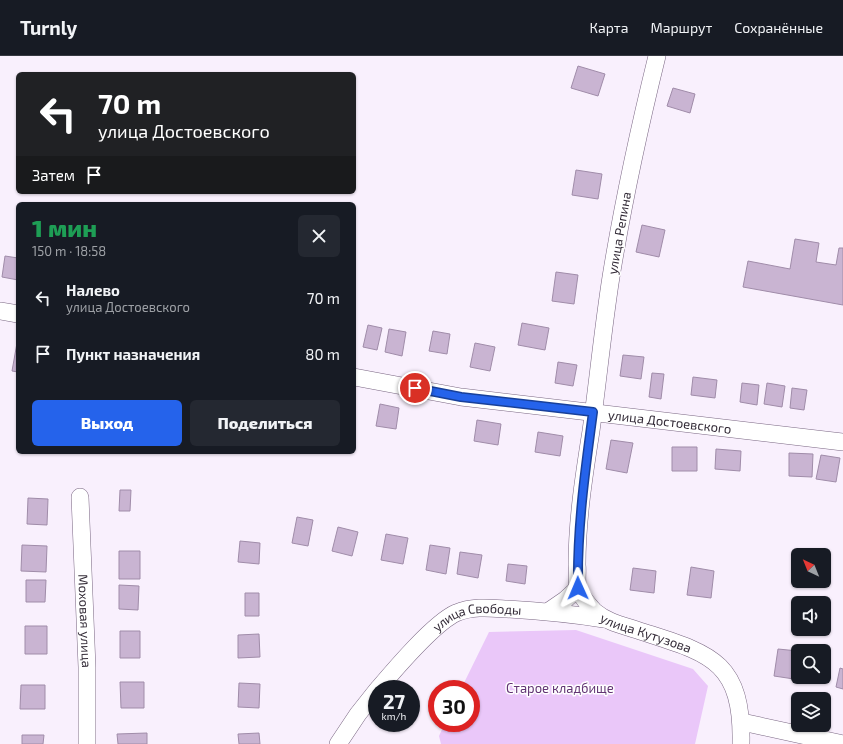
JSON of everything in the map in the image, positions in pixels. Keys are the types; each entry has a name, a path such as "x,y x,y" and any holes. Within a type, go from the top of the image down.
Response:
{"street":[{"name":"улица Репина","path":"593,412 611,278 632,158 657,56"},
{"path":"0,311 16,314"},
{"name":"улица Достоевского","path":"356,376 461,397 843,442"},
{"path":"549,611 565,600 578,588 578,539 582,489 593,412"},
{"name":"Моховая улица","path":"80,497 87,667 86,744"},
{"name":"улица Кутузова","path":"578,588 584,601 604,619 698,650 713,660 733,685 742,722 741,744"},
{"name":"улица Свободы","path":"387,680 425,638 454,614 467,609 481,607 549,611 604,619"},
{"name":"улица Свободы","path":"338,744 368,702"},
{"path":"742,722 843,744"}],"green space":[{"name":"Старое кладбище","path":"576,630 693,669 708,686 695,744 441,744 439,736 441,732 480,732 480,680 465,680 489,632"}],"building":[{"path":"578,66 605,74 598,96 571,88"},
{"path":"673,88 695,94 690,113 667,106"},
{"path":"576,170 602,174 598,199 572,195"},
{"path":"642,225 665,230 659,257 636,252"},
{"path":"795,239 819,243 816,262 836,265 839,248 843,248 843,305 743,287 748,261 790,269"},
{"path":"5,256 16,258 16,280 2,277"},
{"path":"556,272 578,275 574,304 552,301"},
{"path":"522,323 549,328 545,350 518,345"},
{"path":"368,325 382,328 377,350 363,347"},
{"path":"389,329 406,332 402,356 385,352"},
{"path":"433,331 450,334 447,354 429,351"},
{"path":"475,343 495,347 490,371 470,367"},
{"path":"16,349 16,372 12,371"},
{"path":"623,355 644,357 641,379 620,376"},
{"path":"558,362 577,365 573,386 555,383"},
{"path":"652,373 664,374 661,399 649,397"},
{"path":"693,377 717,380 715,398 691,395"},
{"path":"742,383 759,385 757,405 740,402"},
{"path":"767,383 785,386 782,407 764,404"},
{"path":"792,388 807,390 804,410 790,408"},
{"path":"380,404 399,408 396,429 376,426"},
{"path":"477,420 501,424 498,445 474,441"},
{"path":"538,432 563,436 560,456 535,452"},
{"path":"611,440 633,443 627,473 606,469"},
{"path":"672,447 697,447 697,471 672,471"},
{"path":"716,449 741,451 740,471 715,469"},
{"path":"789,453 813,454 812,477 789,476"},
{"path":"821,455 840,458 836,482 816,479"},
{"path":"120,490 131,490 130,511 119,511"},
{"path":"28,498 48,499 47,525 27,524"},
{"path":"297,517 313,520 308,546 292,543"},
{"path":"338,527 358,532 352,556 332,551"},
{"path":"386,534 408,538 403,564 381,560"},
{"path":"240,541 260,543 259,564 238,562"},
{"path":"22,545 47,546 46,572 21,571"},
{"path":"430,545 450,548 446,574 426,570"},
{"path":"119,551 140,551 140,579 119,579"},
{"path":"460,552 482,555 478,578 457,574"},
{"path":"508,564 527,566 525,584 506,581"},
{"path":"691,567 714,571 711,598 687,595"},
{"path":"633,568 656,571 654,593 630,590"},
{"path":"26,580 46,580 45,602 26,602"},
{"path":"119,585 139,586 138,610 119,609"},
{"path":"245,593 259,593 259,616 245,616"},
{"path":"25,626 47,626 47,654 25,654"},
{"path":"120,631 140,631 140,658 120,658"},
{"path":"259,634 260,657 238,658 238,635"},
{"path":"778,649 791,650 791,679 774,676"},
{"path":"840,668 843,669 843,689 836,687"},
{"path":"120,682 144,682 144,708 121,708"},
{"path":"239,683 260,684 259,708 238,707"},
{"path":"21,685 45,685 45,709 20,709"},
{"path":"147,733 147,744 118,744 117,734"},
{"path":"259,733 260,744 239,744 238,734"},
{"path":"22,735 44,735 43,744 22,744"}],"route":[{"path":"415,388 461,397 593,412 582,489 577,546 578,588"}]}
